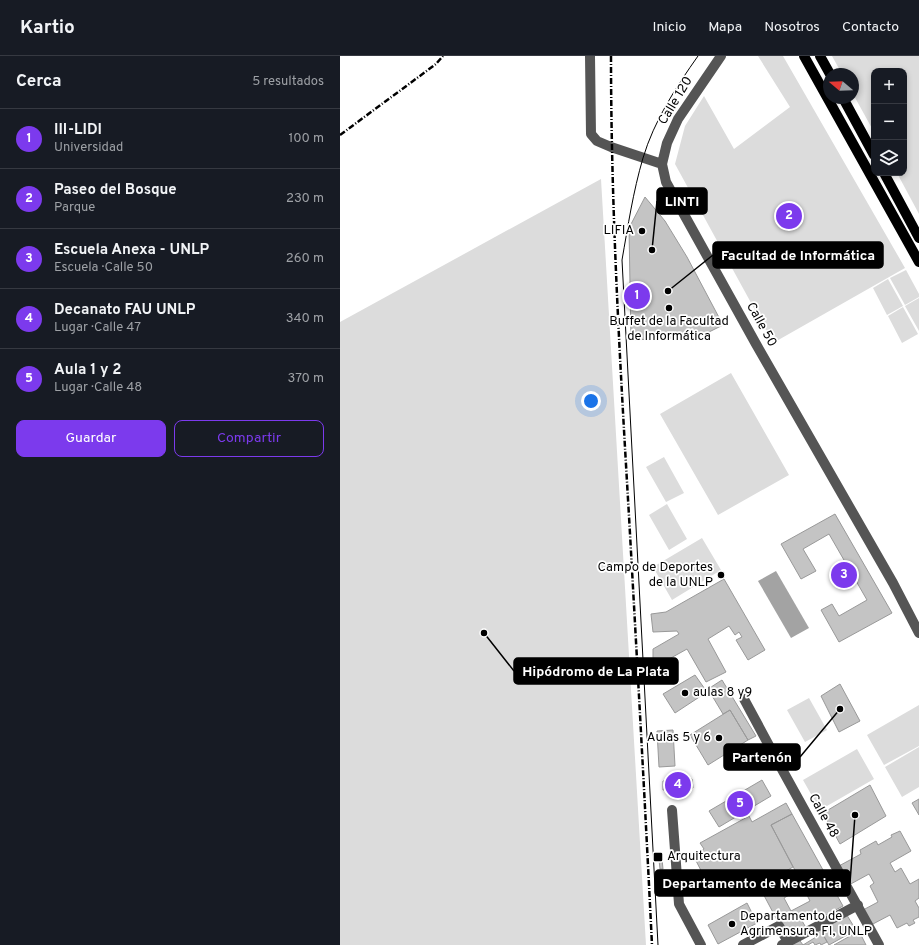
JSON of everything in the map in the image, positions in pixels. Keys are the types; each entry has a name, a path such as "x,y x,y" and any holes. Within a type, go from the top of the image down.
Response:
{"main road":[{"path":"804,56 919,262"},
{"path":"820,56 827,68"},
{"path":"846,104 871,149"},
{"path":"886,176 919,238"}],"street":[{"path":"590,56 590,134 597,141 611,147 662,164"},
{"name":"Calle 120","path":"662,164 667,142 678,119 721,56"},
{"name":"Calle 50","path":"662,164 666,182 919,633"},
{"name":"Calle 48","path":"744,699 879,945"},
{"path":"672,810 679,904 701,945"},
{"path":"743,945 779,926 785,943 858,905"}],"shaded area":[{"path":"758,56 783,56 905,268 773,343 675,164 685,126 704,96 734,149 790,107"},
{"path":"832,56 919,56 919,214 899,176 907,176 907,68 871,68 871,127 859,104 859,68 839,68"},
{"path":"601,179 646,945 340,945 340,322"},
{"path":"906,270 919,294 919,297 905,305 890,278"},
{"path":"888,279 903,306 887,315 873,288"},
{"path":"919,298 919,331 905,306"},
{"path":"903,307 918,334 902,343 888,316"},
{"path":"731,373 789,475 718,515 660,414"},
{"path":"664,457 684,493 666,502 646,467"},
{"path":"667,504 687,539 669,550 649,515"},
{"path":"702,538 721,570 672,600 653,567"},
{"path":"776,571 809,628 791,638 758,581"},
{"path":"809,698 827,730 805,742 787,710"},
{"path":"919,705 919,746 884,765 867,735"},
{"path":"919,747 919,787 902,797 885,767"},
{"path":"857,749 874,779 820,810 803,780"}],"building":[{"path":"645,197 665,221 687,257 723,325 698,337 631,340 629,228"},
{"path":"835,514 892,613 839,642 821,610 832,604 839,616 867,600 829,534 803,549 816,571 801,579 781,544"},
{"path":"724,579 765,650 748,660 736,640 742,637 739,632 735,635 729,626 708,639 726,672 706,682 687,649 653,668 653,649 679,634 677,631 653,632 651,614 666,612"},
{"name":"aulas 8 y9","path":"695,675 707,692 675,713 663,694"},
{"path":"722,680 756,736 748,740 730,710 723,714 708,689"},
{"path":"840,684 860,721 839,732 821,696"},
{"name":"Aulas 5 y 6","path":"730,710 748,740 708,765 690,735"},
{"path":"673,730 675,766 659,767 657,731"},
{"path":"692,779 693,788 663,790 663,781"},
{"path":"762,780 771,796 719,827 709,811"},
{"path":"870,785 886,816 840,844 823,813"},
{"path":"919,799 919,815 912,803"},
{"path":"786,803 792,814 771,825 793,867 761,885 758,880 729,896 719,878 708,884 693,855 704,849 700,843 749,816 752,822"},
{"path":"792,814 843,906 819,919 814,912 801,919 805,926 786,937 759,886 771,879 774,885 796,872 771,825","holes":["803,887 810,901 791,911 784,898"]},
{"path":"900,831 911,851 890,863 895,872 901,868 910,884 919,879 919,898 915,901 919,908 919,917 913,920 915,923 909,926 907,923 897,928 890,915 871,925 863,910 878,902 870,886 874,883 869,874 847,886 837,867 861,854 860,850 876,841 878,845 892,837 891,835"},
{"path":"662,859 663,869 660,869 659,860"},
{"name":"Departamento de Agrimensura, FI, UNLP","path":"747,903 757,923 718,944 708,925"},
{"path":"845,912 856,930 829,945 819,927"},
{"path":"820,929 827,942 821,945 820,943 815,945 813,942 808,945 803,945 816,937 814,933"},
{"path":"859,931 866,945 834,945"},
{"path":"798,938 803,945 786,945"}],"tram line":[{"path":"658,945 622,260 636,184 648,144 666,105 698,56"}],"railway":[{"path":"340,135 436,64 443,56"},
{"path":"611,56 611,114 622,401 652,945"}],"place":[{"name":"Paseo del Bosque","path":"789,216"},
{"name":"LIFIA","path":"642,231"},
{"name":"LINTI","path":"652,250"},
{"name":"Facultad de Informática","path":"668,291"},
{"name":"III-LIDI","path":"637,296"},
{"name":"Buffet de la Facultad de Informática","path":"669,308"},
{"name":"Campo de Deportes de la UNLP","path":"721,575"},
{"name":"Escuela Anexa - UNLP","path":"844,575"},
{"name":"Hipódromo de La Plata","path":"484,633"},
{"name":"aulas 8 y9","path":"685,693"},
{"name":"Partenón","path":"840,709"},
{"name":"Aulas 5 y 6","path":"719,738"},
{"name":"Decanato FAU UNLP","path":"678,785"},
{"name":"Aula 1 y 2","path":"740,804"},
{"name":"Departamento de Mecánica","path":"855,815"},
{"name":"Arquitectura","path":"658,857"},
{"name":"Departamento de Agrimensura, FI, UNLP","path":"732,924"}]}
